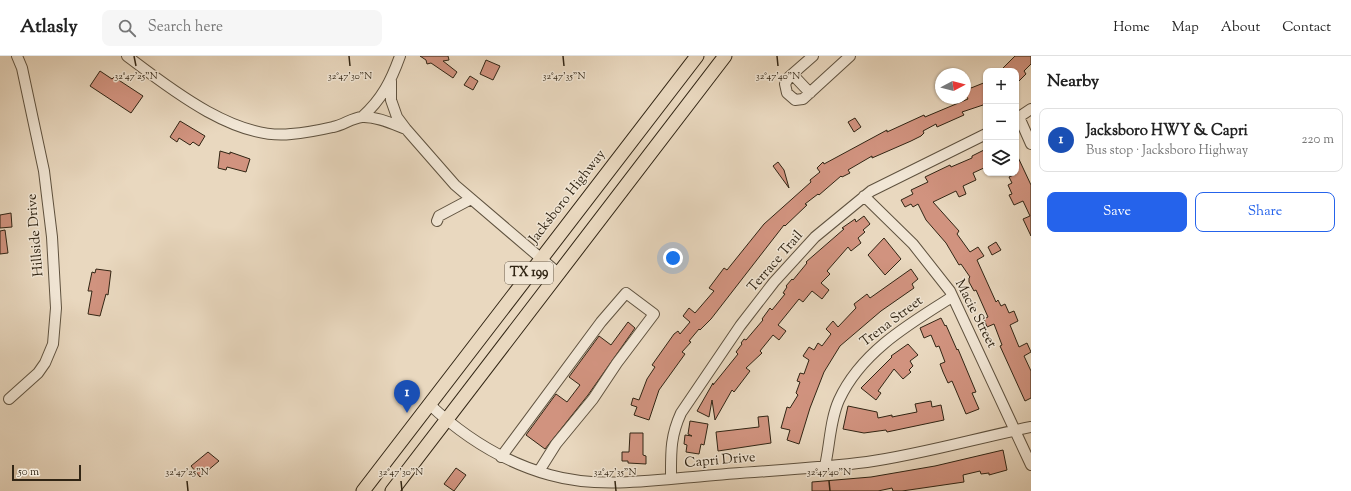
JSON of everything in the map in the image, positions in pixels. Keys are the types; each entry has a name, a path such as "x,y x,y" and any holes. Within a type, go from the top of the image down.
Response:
{"main road":[{"name":"Jacksboro Highway","path":"363,491 697,56"},
{"name":"TX 199","path":"392,491 725,56"}],"street":[{"name":"Hillside Drive","path":"9,399 28,382 45,363 53,344 56,308 52,237 44,171 22,68 17,56"},
{"path":"127,56 152,75 216,117 260,134 290,135 334,127 362,117 374,106 391,80 400,56"},
{"path":"813,56 785,84 786,93 795,100 804,99 850,56"},
{"path":"793,75 810,93"},
{"path":"391,80 391,100 397,117 406,129 455,185 558,273"},
{"path":"1019,117 1031,109"},
{"path":"362,117 384,121 406,129"},
{"path":"1019,120 1031,144"},
{"name":"Terrace Trail","path":"671,479 671,444 674,428 679,418 740,326 774,282 815,238 871,191 983,135"},
{"name":"Macie Street","path":"864,196 913,244 950,291 1031,465"},
{"path":"436,221 439,216 471,198"},
{"path":"501,457 601,322 626,293 654,314 593,399 556,444 539,471"},
{"name":"Trena Street","path":"825,466 832,420 839,400 851,379 866,360 886,342 914,320 952,297"},
{"name":"Capri Drive","path":"429,404 446,420 492,453 539,471 572,480 598,482 671,479 868,462 934,449 1031,426"}],"building":[{"path":"420,56 448,56 449,60 443,61 457,72 453,78 431,63 427,64 426,60"},
{"path":"1015,56 1031,56 1031,64 1024,71 1026,74 1019,81 1019,68 1003,68"},
{"path":"486,60 500,66 493,80 480,74"},
{"path":"100,71 112,79 114,77 143,96 131,113 90,86"},
{"path":"470,76 478,81 473,90 464,85"},
{"path":"983,83 983,105 962,112 964,115 937,127 936,124 923,131 924,133 921,136 911,141 872,158 872,156 848,170 850,173 842,177 841,176 819,195 818,194 805,204 807,205 785,226 784,225 711,319 700,330 699,329 689,341 691,342 682,352 685,354 659,390 649,420 634,415 637,407 631,405 633,398 639,400 647,379 655,367 652,365 674,334 678,331 680,334 690,322 683,316 689,308 695,313 714,291 709,288 724,268 727,270 764,224 811,182 810,180 820,172 817,168 823,162 824,164 887,130 887,132 924,115 925,117 956,104 971,104 971,88"},
{"path":"855,118 861,127 854,132 848,122"},
{"path":"180,121 205,136 199,146 193,142 190,145 179,138 177,142 170,137"},
{"path":"983,150 983,168 973,173 976,180 963,186 966,194 959,197 956,191 933,202 959,231 957,234 970,252 978,247 984,256 977,260 996,302 998,300 1001,306 1005,304 1009,313 1014,311 1018,321 1010,325 1019,347 1027,343 1031,352 1024,356 1031,371 1031,398 1025,401 1000,346 1002,345 994,324 987,327 984,319 988,317 976,290 974,291 969,282 970,277 961,264 959,265 946,243 926,220 918,204 913,207 911,204 905,207 901,200 913,194 911,190 928,182 925,177 950,165 951,167 972,158 972,156"},
{"path":"220,151 230,154 230,152 250,159 246,172 227,167 226,170 218,168"},
{"path":"1019,159 1031,185 1031,236 1023,219 1030,216 1023,201 1014,205 1009,195 1012,194 1008,185 1012,183 1009,177 1019,176"},
{"path":"778,162 784,170 789,188 773,166"},
{"path":"11,213 12,227 0,228 0,215"},
{"path":"864,216 870,224 863,230 865,232 858,238 861,243 851,251 848,247 827,271 830,274 821,283 829,290 822,299 812,291 803,302 799,299 778,325 786,331 779,340 773,335 760,351 762,353 746,368 750,371 734,392 732,390 715,420 712,400 709,417 697,411 713,383 713,385 738,354 736,352 742,344 741,343 744,339 746,340 763,320 762,319 770,308 772,310 785,294 783,293 787,287 786,286 792,279 793,280 807,263 806,262 844,229 842,228 855,219 856,222"},
{"path":"5,230 8,253 0,254 0,231"},
{"path":"884,238 901,259 885,275 868,255"},
{"path":"996,242 1001,250 992,255 988,247"},
{"path":"96,269 111,271 108,295 106,294 100,316 88,314 92,291 88,291 92,272 95,273"},
{"path":"911,269 918,279 912,284 914,288 881,311 840,346 824,372 810,408 799,444 787,440 790,430 781,428 787,407 790,408 798,395 796,393 800,382 797,381 800,373 804,374 809,360 803,356 809,347 814,350 818,343 822,346 831,334 826,329 833,321 838,327 856,308 854,304 867,294 870,298"},
{"path":"941,318 945,326 946,325 957,350 958,349 976,392 972,393 979,409 966,414 952,381 948,383 943,372 940,364 945,362 939,346 936,347 931,335 924,338 920,328"},
{"path":"628,322 635,328 588,395 545,449 526,435 556,394 567,402 580,385 569,377 599,336 611,345"},
{"path":"908,344 918,355 910,361 913,366 909,370 911,372 903,379 894,369 878,391 881,393 876,400 861,388 892,357 891,356"},
{"path":"931,401 932,407 941,405 944,420 887,432 886,430 864,433 843,429 848,406 877,412 878,418 917,412 915,404"},
{"path":"768,416 771,443 718,451 716,432 759,427 758,417"},
{"path":"690,421 708,424 704,445 701,444 699,454 686,452 687,445 684,444 685,435 692,436 688,434"},
{"path":"630,433 643,433 643,455 646,456 646,464 628,463 628,461 622,461 622,452 629,452"},
{"path":"1003,450 1007,470 989,475 989,473 981,474 980,471 963,475 964,482 902,491 893,491 892,488 878,491 812,491 812,482 871,477 935,466"},
{"path":"208,452 219,461 200,477 191,466"},
{"path":"456,468 466,475 454,491 444,484"}],"place":[{"name":"Jacksboro HWY & Capri","path":"407,413"}]}
